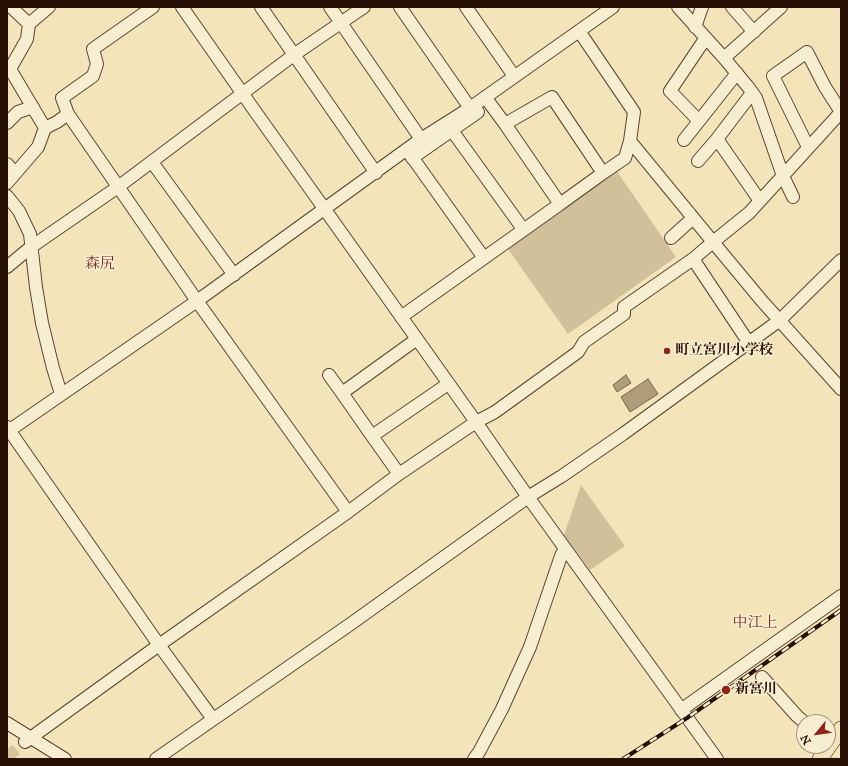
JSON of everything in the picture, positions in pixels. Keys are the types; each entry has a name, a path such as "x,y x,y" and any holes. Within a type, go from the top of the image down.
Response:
{"street":[{"path":"11,7 29,24"},
{"path":"45,128 8,70 27,39 29,24 49,7"},
{"path":"153,7 93,48 97,64 93,76 62,98 68,114 197,301 348,512"},
{"path":"182,7 528,497 681,710 712,758"},
{"path":"261,7 376,173"},
{"path":"330,7 421,139"},
{"path":"7,267 31,247 152,162 294,54 364,7"},
{"path":"400,7 470,108"},
{"path":"466,7 518,73"},
{"path":"212,719 8,430 197,301 376,173 410,154 450,127 487,100 518,73 613,7"},
{"path":"678,7 737,73 756,98 783,176 793,197"},
{"path":"696,27 702,7"},
{"path":"732,7 754,32"},
{"path":"724,58 781,7"},
{"path":"401,317 603,172 625,158 630,141 634,112 579,31"},
{"path":"699,121 670,91 705,39"},
{"path":"27,740 348,512 399,474 476,422 495,412 578,352 584,342 624,314 624,307 693,260 749,213 841,112 825,87 807,52 773,76 808,147"},
{"path":"684,140 737,73"},
{"path":"698,161 752,93"},
{"path":"505,124 552,97 603,172"},
{"path":"410,154 421,139 450,127 470,108 487,100"},
{"path":"487,100 560,204"},
{"path":"7,124 18,112 33,107"},
{"path":"7,183 11,168 38,147 45,128 68,114"},
{"path":"450,127 523,229"},
{"path":"717,139 760,201"},
{"path":"630,141 762,301 841,389"},
{"path":"410,154 484,258"},
{"path":"152,162 234,275"},
{"path":"7,196 19,211 30,234 42,323 61,394"},
{"path":"671,238 694,218"},
{"path":"693,260 749,342"},
{"path":"156,759 352,623 528,497 562,476 623,434 780,320 841,260"},
{"path":"342,393 417,339"},
{"path":"329,375 399,474"},
{"path":"372,436 448,384"},
{"path":"474,759 502,709 530,647 561,556 566,548"},
{"path":"681,710 841,596"},
{"path":"762,677 796,715"},
{"path":"7,723 27,740 65,759"}],"shaded area":[{"path":"616,170 676,257 568,334 508,249"},
{"path":"626,375 631,383 617,392 613,385"},
{"path":"648,379 658,394 630,412 621,397"},
{"path":"581,485 625,546 590,570 564,535"}],"tunnel":[{"path":"7,757 25,742"}],"railway":[{"path":"623,759 687,718 841,610"}],"place":[{"name":"町立宮川小学校","path":"667,351"},
{"name":"新宮川","path":"726,690"}],"district":[{"name":"森尻","path":"100,264"},
{"name":"中江上","path":"755,623"}]}
